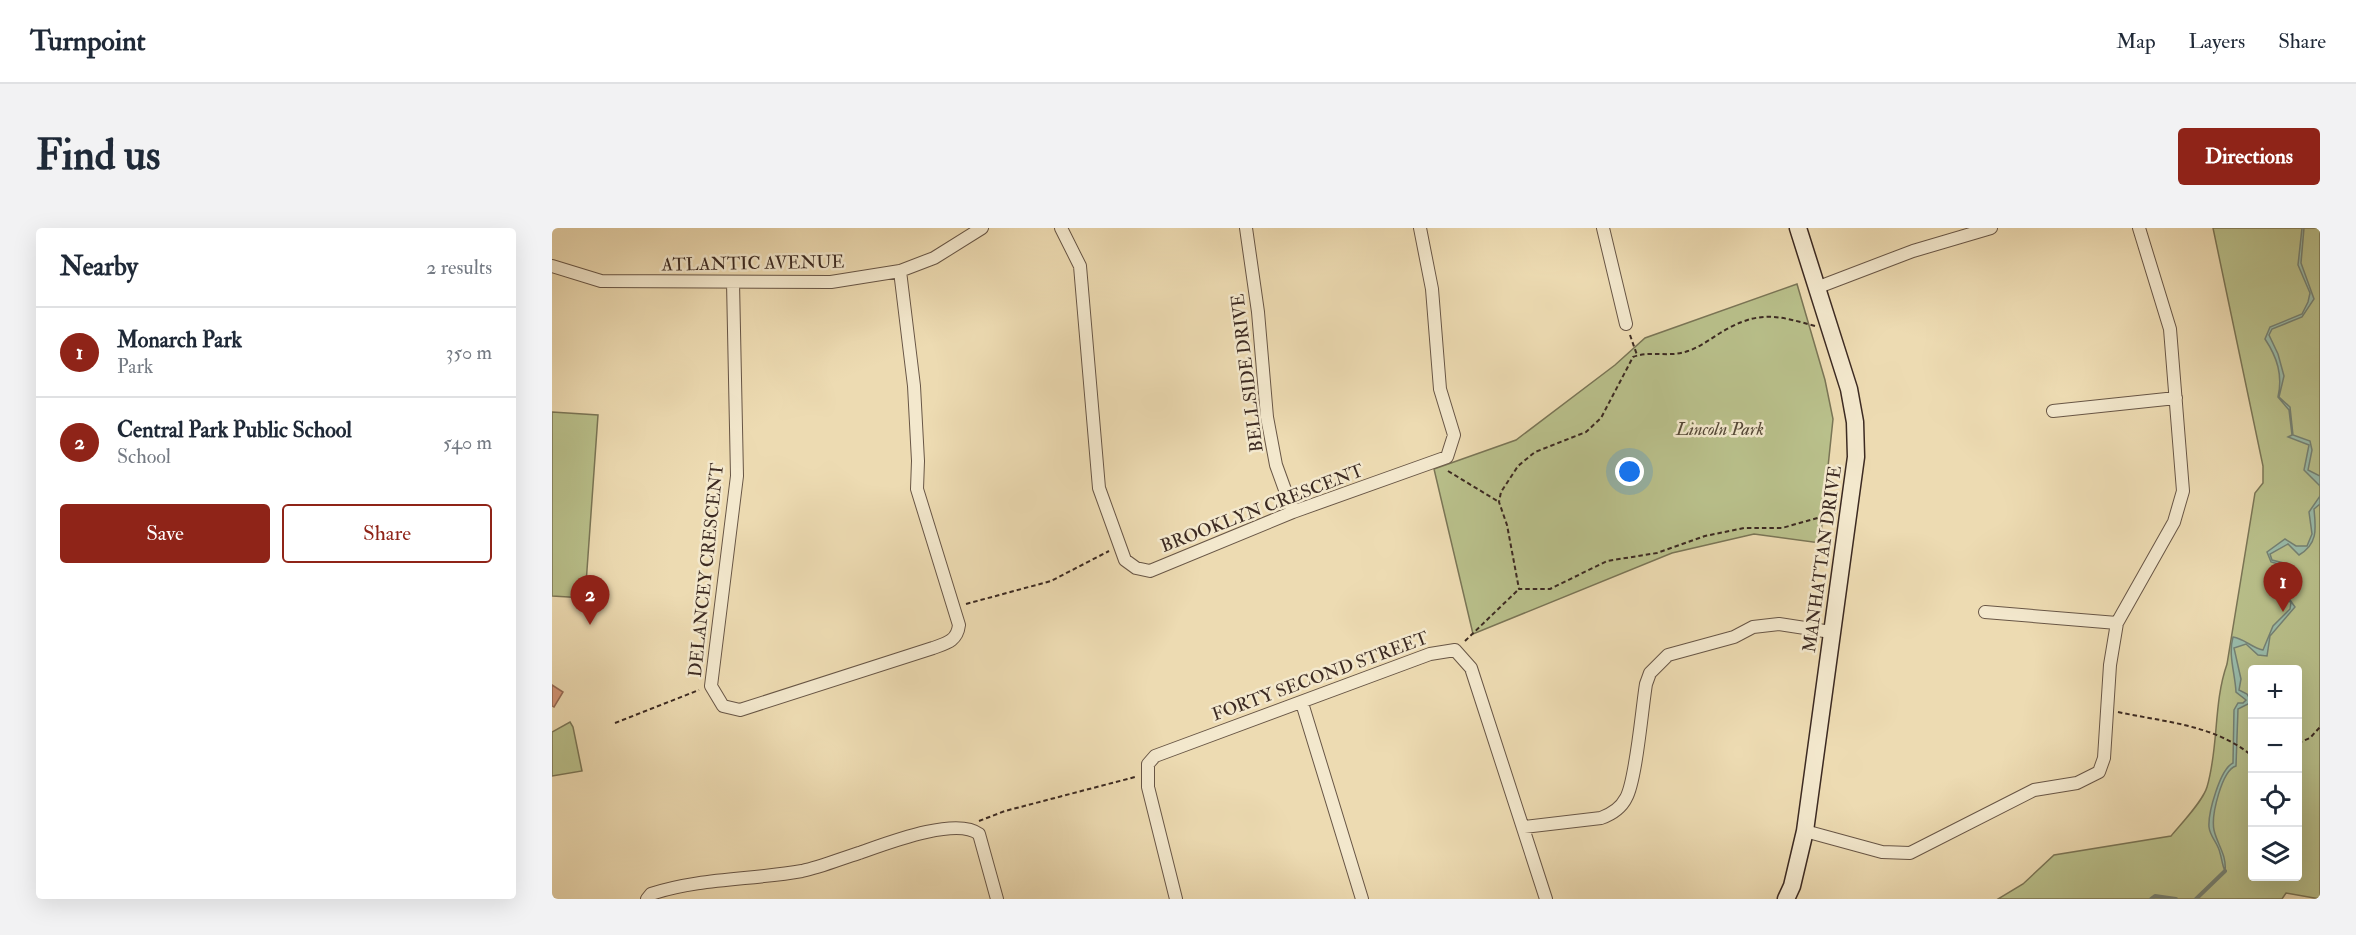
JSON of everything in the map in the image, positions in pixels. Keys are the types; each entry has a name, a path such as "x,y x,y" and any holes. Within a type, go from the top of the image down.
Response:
{"street":[{"name":"ATLANTIC AVENUE","path":"552,266 601,281 831,282 900,271 934,258 982,228"},
{"name":"BROOKLYN CRESCENT","path":"1061,228 1080,266 1099,488 1125,560 1136,568 1150,570 1293,512 1434,463"},
{"name":"BELLSIDE DRIVE","path":"1246,228 1258,312 1266,417 1276,465 1293,512"},
{"path":"1420,228 1432,289 1440,389 1454,435 1447,457 1434,463"},
{"path":"1603,228 1626,324"},
{"name":"MANHATTAN DRIVE","path":"1786,899 1792,886 1805,831 1856,457 1856,422 1849,389 1798,228"},
{"path":"1816,288 1913,251 1991,228"},
{"path":"1805,831 1882,852 1910,853 2034,790 2077,783 2099,772 2104,758 2116,623 2174,522 2183,490 2170,329 2139,228"},
{"name":"DELANCEY CRESCENT","path":"733,282 737,476 711,686 723,706 740,710 922,652 947,643 958,635 959,625 939,555 916,489 918,461 914,386 900,271"},
{"path":"2053,411 2176,398"},
{"path":"1985,612 2116,623"},
{"path":"1524,828 1601,818 1611,815 1619,807 1630,789 1646,684 1650,673 1668,655 1734,637 1753,627 1779,624 1831,632"},
{"name":"FORTY SECOND STREET","path":"1147,774 1148,764 1155,756 1169,749 1302,703 1430,654 1455,650 1472,668 1545,899"},
{"path":"1302,703 1362,899"},
{"path":"1147,774 1176,899"},
{"path":"647,899 651,894 698,883 802,871 896,841 941,829 960,828 979,834 997,899"}],"path":[{"path":"1519,589 1507,525 1499,502 1501,492 1518,466 1535,452 1586,432 1600,418 1629,364 1637,356 1688,351 1730,327 1760,316 1784,317 1830,329"},
{"path":"1626,324 1637,356"},
{"path":"1434,463 1499,502"},
{"path":"1455,650 1519,589 1550,589 1607,561 1657,552 1705,536 1744,528 1782,528 1849,509"},
{"path":"953,608 1051,581 1120,546"},
{"path":"615,723 711,686"},
{"path":"2107,710 2213,732 2248,752"},
{"path":"2302,741 2310,738 2320,727"},
{"path":"960,828 1005,811 1147,774"}],"green space":[{"path":"2213,228 2320,228 2320,899 2286,893 2282,899 1998,899 2023,884 2054,855 2171,836 2205,793 2211,772 2220,694 2255,493 2263,483 2263,466"},
{"name":"Lincoln Park","path":"1797,284 1825,380 1833,419 1820,543 1754,534 1672,553 1473,634 1434,469 1516,440 1615,365 1645,338"},
{"path":"552,412 598,415 585,598 552,596"},
{"path":"570,722 582,771 552,776 552,732"}],"shaded area":[{"path":"2302,228 2304,228 2301,263 2314,299 2302,317 2272,329 2269,335 2278,354 2284,376 2279,397 2290,407 2293,435 2310,441 2312,450 2308,470 2320,476 2320,486 2304,470 2309,445 2288,437 2292,435 2289,410 2278,397 2280,381 2278,366 2265,339 2270,327 2302,314 2308,302 2310,293 2298,265"},
{"path":"2320,496 2320,504 2314,509 2315,529 2310,546 2299,555 2288,544 2270,554 2272,560 2288,564 2297,574 2285,593 2295,607 2270,636 2267,656 2258,655 2246,644 2234,648 2241,679 2239,690 2247,694 2248,704 2238,709 2236,766 2231,769 2222,784 2214,814 2214,830 2223,855 2225,871 2219,849 2210,831 2209,820 2219,782 2233,763 2234,710 2238,703 2246,700 2236,692 2231,657 2233,637 2263,650 2273,626 2290,609 2291,602 2279,599 2279,594 2287,585 2293,571 2289,567 2271,562 2267,552 2285,539 2296,546 2307,546 2312,534 2309,512"}],"building":[{"path":"552,685 563,692 554,707 552,706"}],"waterway":[{"path":"2196,899 2225,871"},
{"path":"2151,899 2155,896 2176,899"}],"place":[{"name":"Monarch Park","path":"2283,612"},
{"name":"Central Park Public School","path":"590,625"}]}
